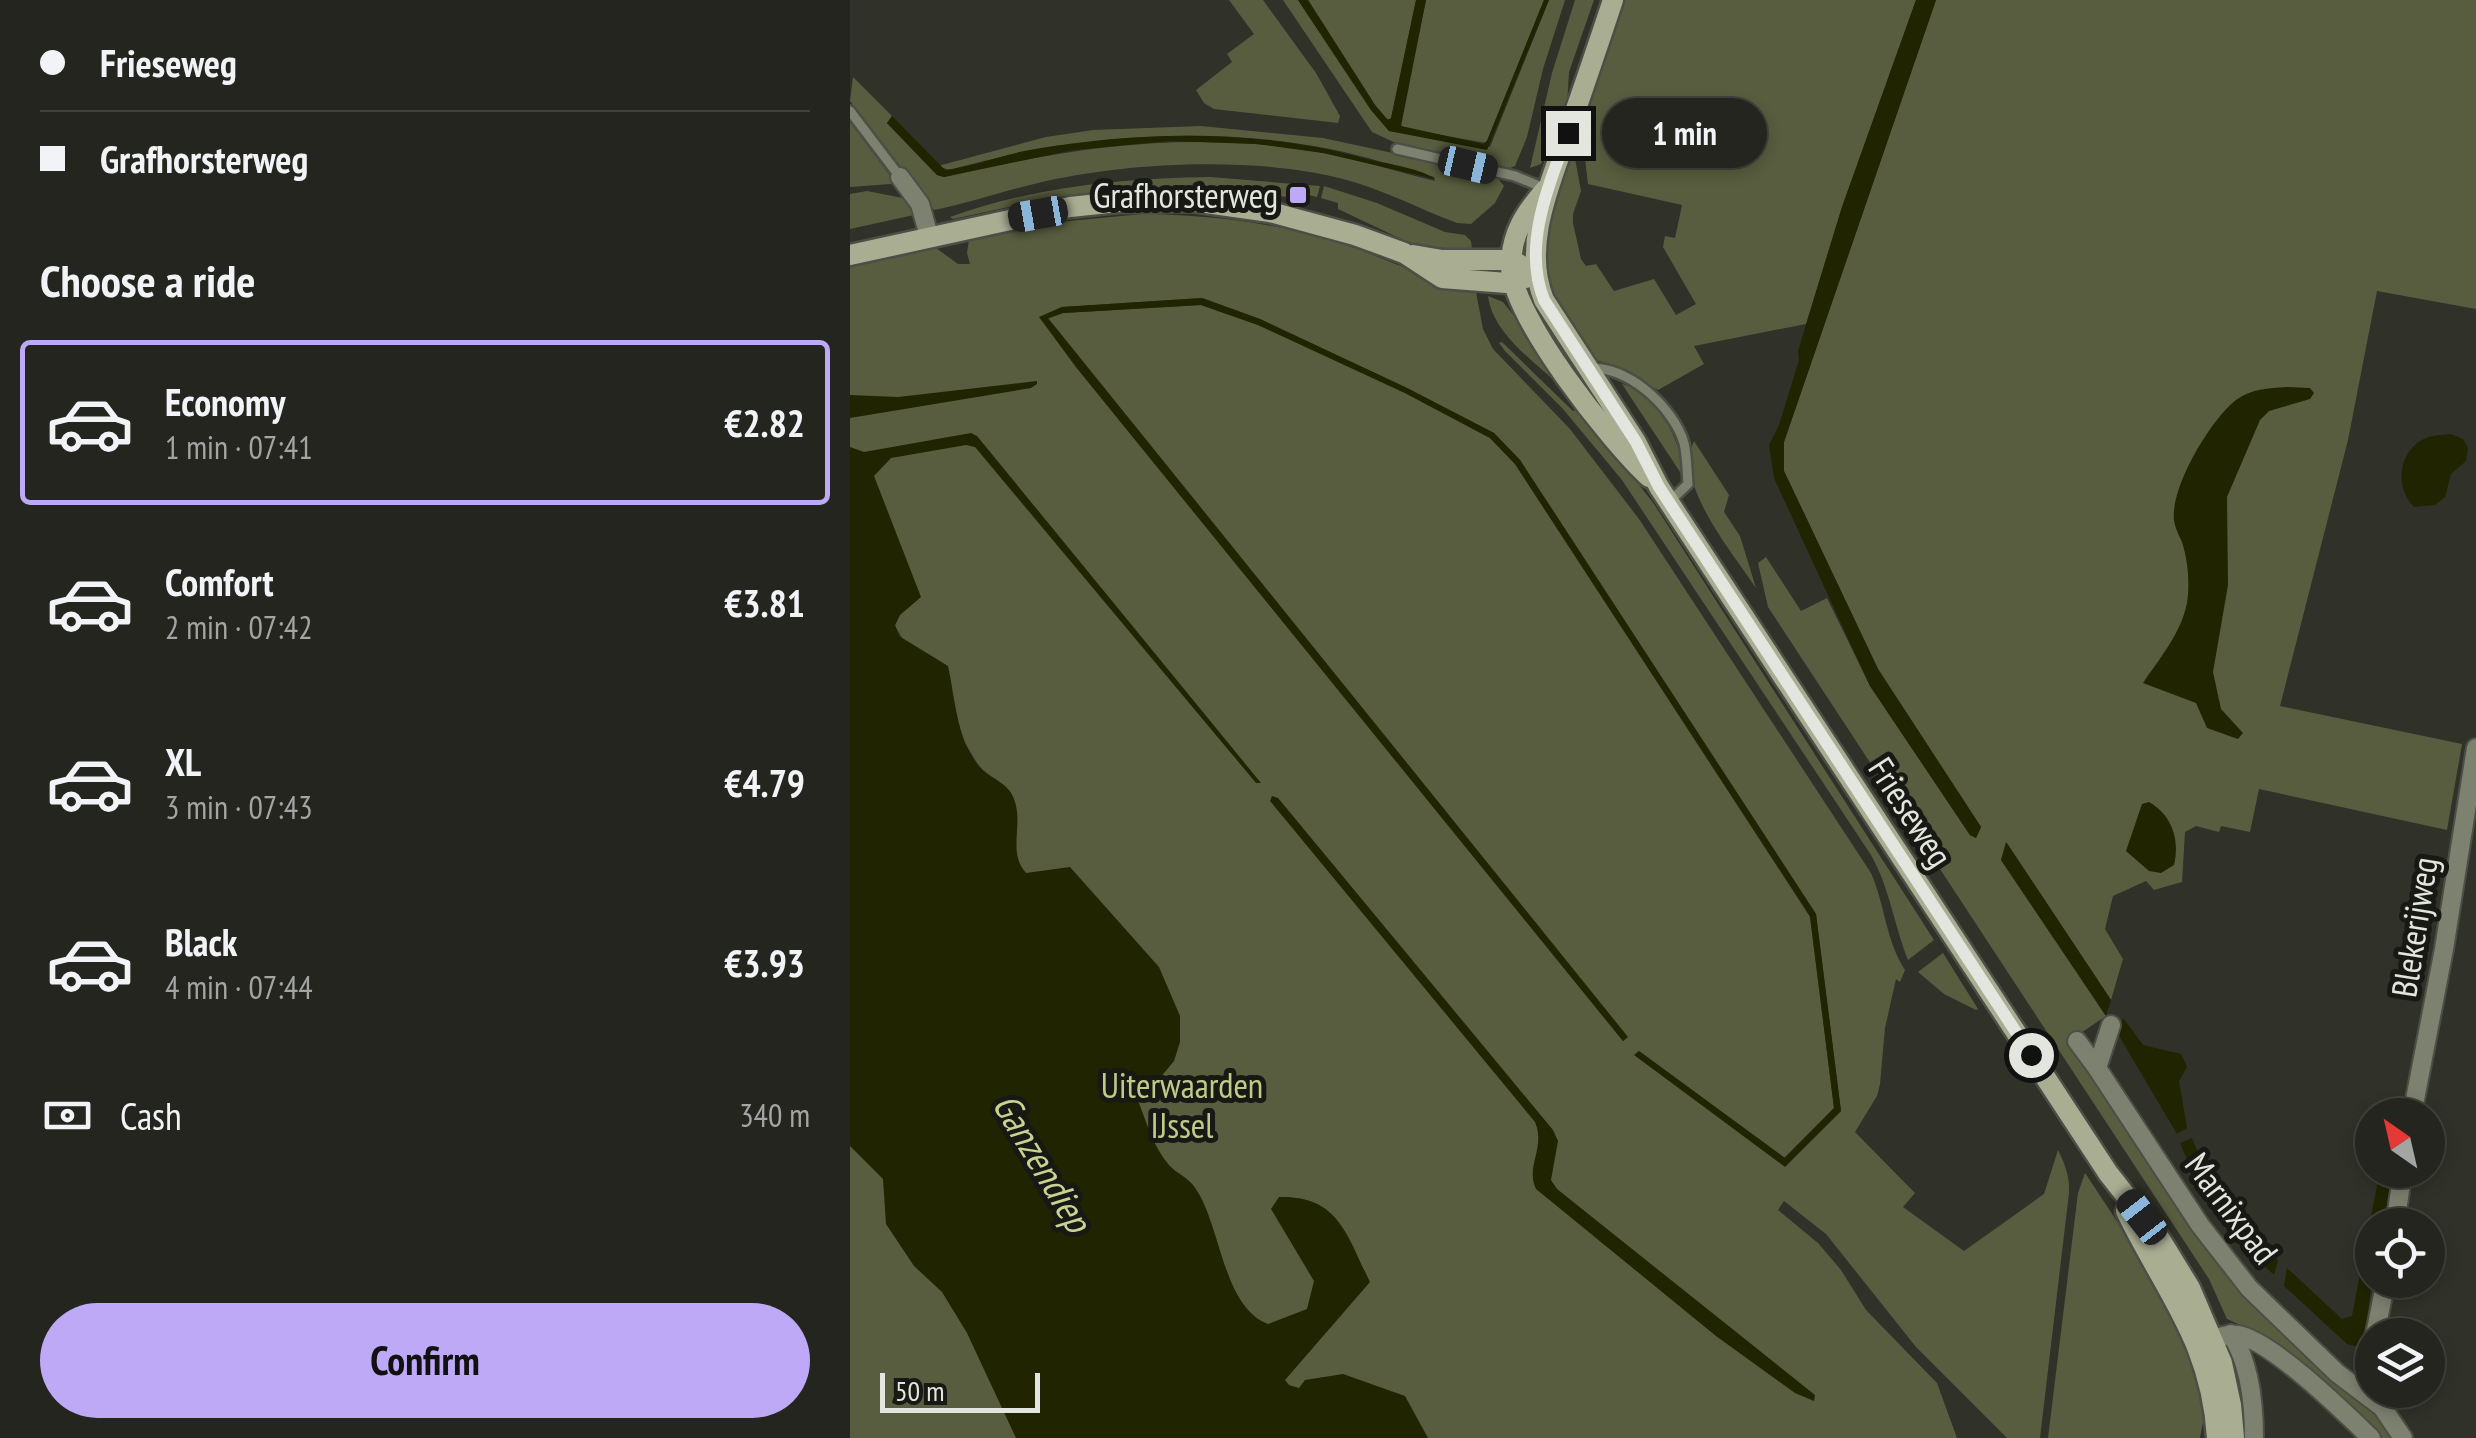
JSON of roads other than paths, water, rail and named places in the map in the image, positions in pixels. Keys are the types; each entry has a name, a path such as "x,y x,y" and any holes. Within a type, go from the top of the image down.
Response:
{"main road":[{"path":"1536,275 1536,242 1546,189 1614,0"},
{"path":"1512,260 1517,230 1546,189"},
{"path":"850,254 1070,208 1118,202 1192,201 1300,219 1404,253 1442,260 1512,260 1536,275"},
{"path":"1404,253 1442,278 1513,283 1536,275"},
{"name":"Frieseweg","path":"1512,260 1513,283 1529,318 1636,442 1664,494 2108,1173 2160,1240 2190,1288 2214,1340"},
{"name":"Frieseweg","path":"1536,275 1579,376"},
{"path":"2214,1340 2210,1388 2217,1438"},
{"path":"2214,1340 2228,1388 2234,1438"}],"street":[{"path":"900,178 920,204 928,236"},
{"name":"Blekerijweg","path":"2415,1098 2476,748"},
{"path":"2097,1068 2111,1025"},
{"path":"2077,1041 2097,1068"},
{"name":"Marnixpad","path":"2097,1068 2200,1225 2249,1288 2337,1373 2355,1385"},
{"path":"2214,1340 2241,1352 2254,1438"},
{"path":"2214,1340 2260,1343 2371,1438"},
{"path":"2381,1408 2399,1431 2414,1438"}],"lane":[{"path":"850,111 900,178"},
{"path":"1397,149 1511,175 1546,189"},
{"path":"1579,376 1610,368 1650,394 1682,437 1688,484 1664,494"}],"water":[{"path":"1298,0 1308,0 1388,120 1416,0 1426,0 1401,126 1483,144 1544,0 1549,0 1487,150 1389,131"},
{"path":"1916,0 1936,0 1784,442 1784,471 1878,669 1981,827 1976,838 1970,835 1870,686 1774,478 1769,445 1799,360 1798,351 1842,207"},
{"path":"892,116 945,170 1075,143 1199,136 1323,149 1411,169 1435,179 1323,153 1257,144 1169,141 1073,150 944,177 937,175 887,123"},
{"path":"1202,298 1260,319 1407,388 1494,433 1520,460 1816,914 1841,1111 1785,1167 1634,1055 1639,1051 1785,1158 1834,1108 1810,916 1515,464 1490,438 1405,393 1258,325 1201,305 1063,313 1048,318 1628,1037 1623,1041 1039,317 1062,307"},
{"path":"1037,381 1031,388 850,418 850,395 898,397"},
{"path":"2310,388 2314,393 2310,399 2269,411 2260,420 2227,497 2228,585 2213,672 2221,709 2243,733 2238,739 2207,728 2196,703 2143,683 2175,635 2187,603 2187,564 2174,520 2174,506 2185,473 2215,423 2236,400 2254,391"},
{"name":"Ganzendiep","path":"971,433 1261,783 1256,783 975,447 966,445 891,458 874,476 921,597 900,615 895,625 899,636 948,666 967,746 981,768 1008,789 1014,799 1016,847 1026,873 1070,867 1159,967 1180,1016 1180,1042 1174,1061 1139,1103 1164,1158 1191,1182 1202,1200 1240,1300 1268,1324 1307,1309 1314,1281 1271,1209 1279,1197 1315,1203 1328,1211 1347,1234 1370,1282 1285,1380 1299,1388 1305,1380 1343,1374 1405,1396 1428,1438 1016,1438 967,1333 942,1292 914,1266 886,1224 883,1179 850,1146 850,447 864,452"},
{"path":"2451,434 2463,439 2468,448 2466,461 2451,474 2445,497 2435,505 2414,507 2402,480 2405,460 2426,438"},
{"path":"1272,796 1278,798 1553,1130 1558,1141 1551,1180 1557,1189 1815,1395 1814,1401 1795,1393 1716,1336 1536,1189 1535,1122 1270,801"},
{"path":"2149,802 2169,821 2175,838 2174,865 2161,873 2149,871 2126,851 2142,804"},
{"path":"2006,842 2111,1000 2106,1016 2001,860"},
{"path":"2123,1018 2143,1045 2181,1054 2187,1067 2179,1081 2187,1128 2177,1134 2118,1034"},
{"path":"2192,1138 2218,1189 2278,1260 2274,1275 2230,1229 2199,1184 2180,1143"},
{"path":"2377,1188 2390,1188 2387,1208 2373,1208"},
{"path":"2287,1268 2342,1319 2352,1316 2355,1298 2370,1298 2367,1318 2355,1318 2355,1346 2347,1344 2284,1286"}],"place":[{"name":"Grafhorsterweg","path":"1298,195"}],"park label":[{"name":"Uiterwaarden IJssel","path":"1182,1105"}]}
